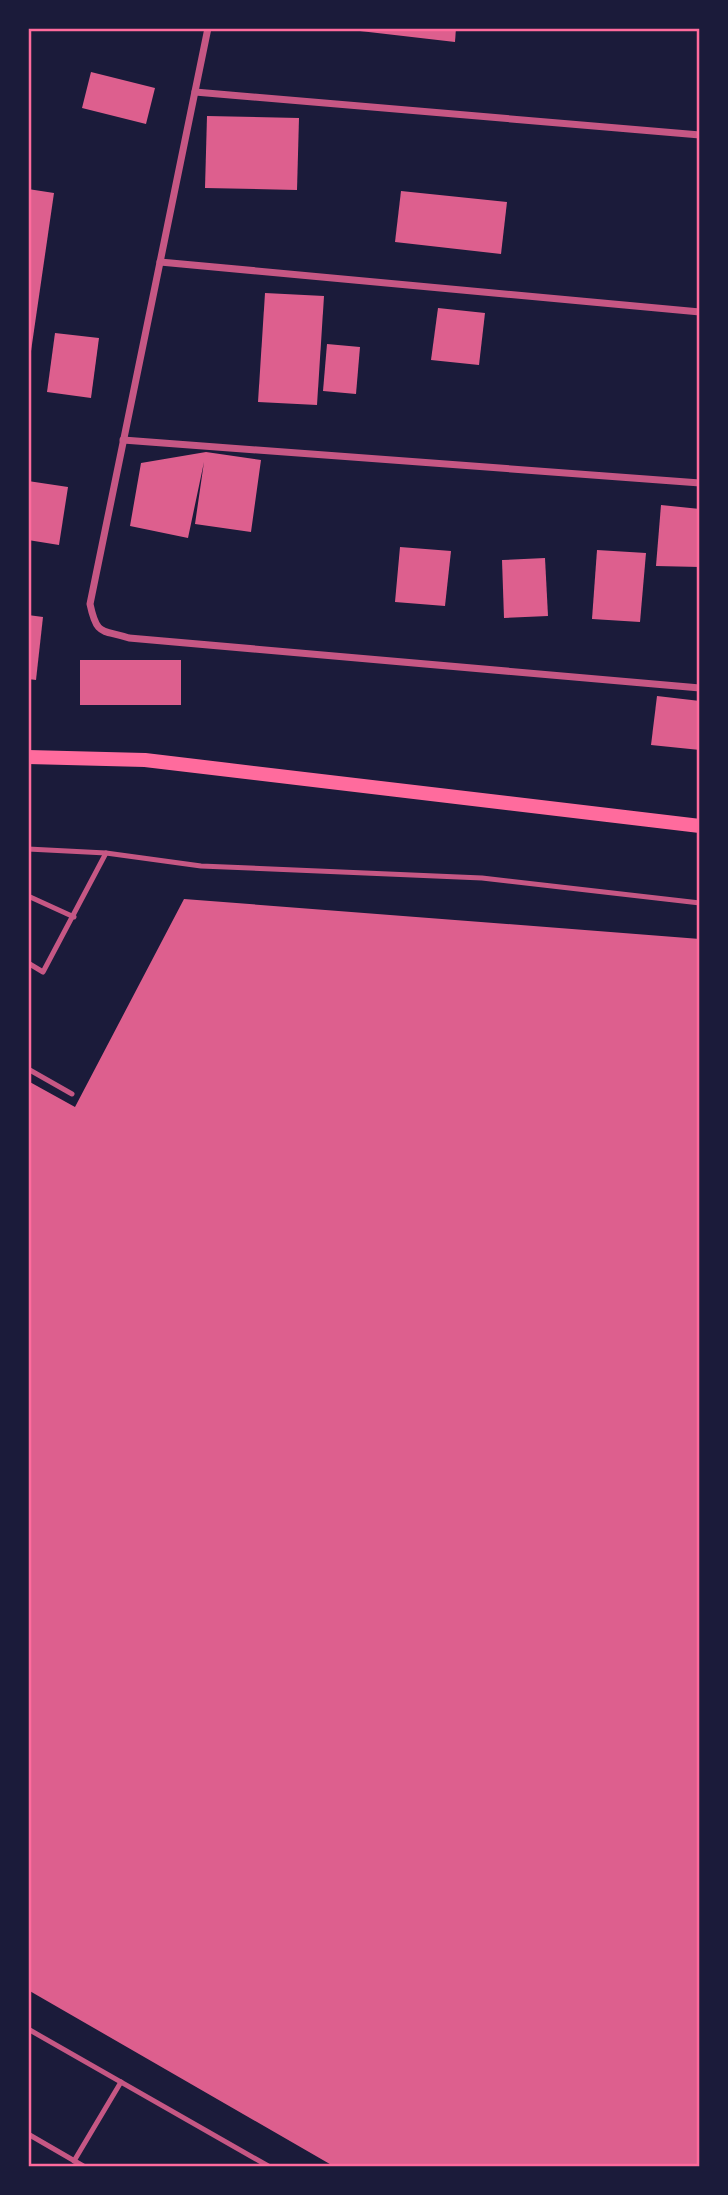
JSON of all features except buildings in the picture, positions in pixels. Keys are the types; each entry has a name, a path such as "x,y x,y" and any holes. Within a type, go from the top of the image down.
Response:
{"main road":[{"path":"28,757 145,761 700,826"}],"street":[{"path":"208,28 90,604 94,624 105,634 700,688"},
{"path":"195,92 700,135"},
{"path":"160,262 700,312"},
{"path":"123,440 700,483"}],"lane":[{"path":"28,849 106,853 201,866 482,878 700,903"},
{"path":"28,963 43,972 106,853"},
{"path":"28,896 74,917"},
{"path":"28,1069 72,1094"},
{"path":"28,2029 270,2167"},
{"path":"74,2161 121,2082"},
{"path":"28,2134 85,2167"}]}
